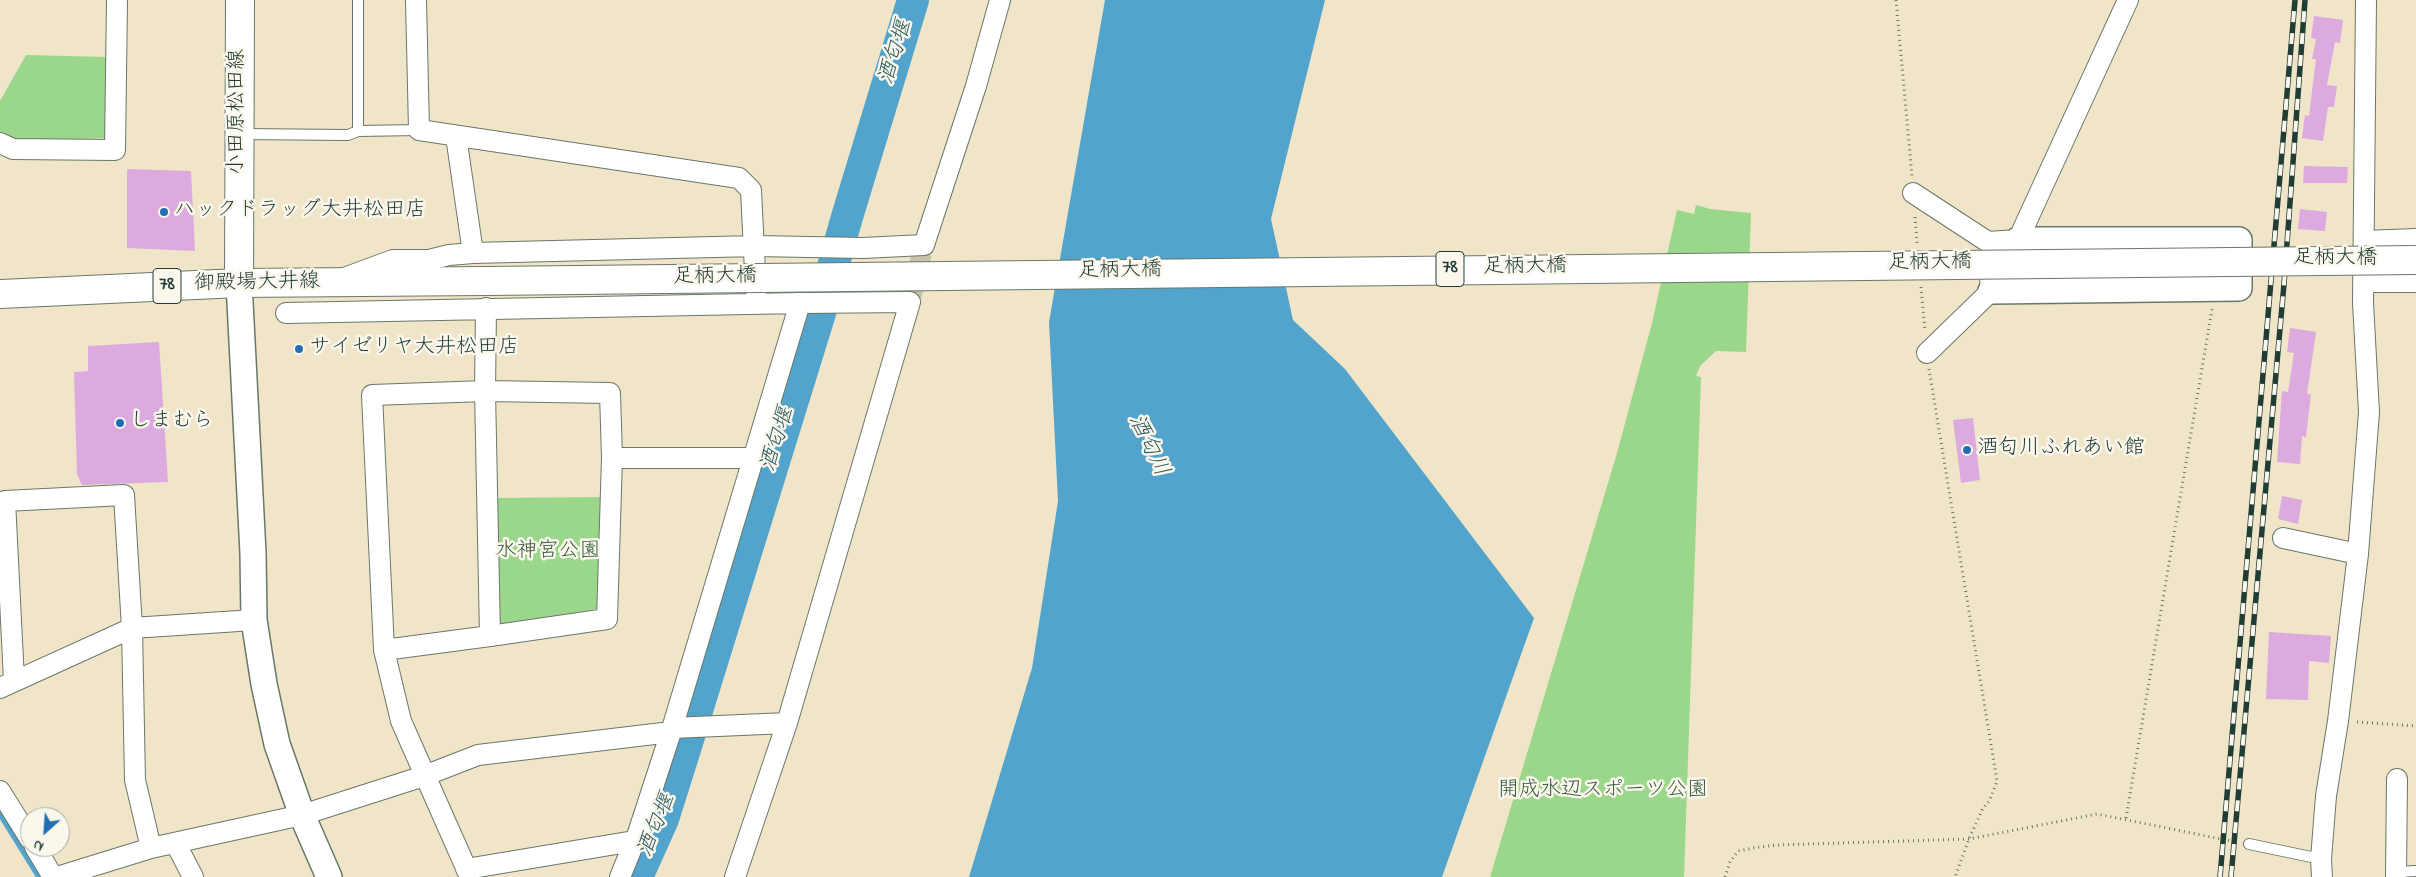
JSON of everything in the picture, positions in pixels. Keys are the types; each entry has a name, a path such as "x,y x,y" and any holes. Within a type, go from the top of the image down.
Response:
{"main road":[{"name":"小田原松田線","path":"240,0 240,283"},
{"name":"足柄大橋","path":"485,281 2416,260"},
{"name":"御殿場大井線","path":"0,294 240,283 485,281"}],"street":[{"path":"0,143 13,149 115,150 117,0"},
{"path":"416,0 419,130 739,178 751,190 755,246 756,303"},
{"path":"334,282 393,260 429,260 473,252 755,246 838,248 924,245 976,86 1000,0"},
{"path":"2018,240 2128,0"},
{"path":"2321,868 2326,796 2338,720 2358,554 2369,412 2364,282 2366,0"},
{"path":"456,136 473,252"},
{"path":"1913,193 1988,242 2018,240 2122,242 2239,240 2239,288 1991,291 1927,353"},
{"path":"2364,241 2416,239"},
{"path":"1988,242 1991,291"},
{"path":"2364,282 2416,282"},
{"path":"240,283 253,553 254,620 276,744 302,815 330,877"},
{"path":"286,313 756,303 910,302 787,723 735,877"},
{"path":"620,877 682,729 753,458 813,303"},
{"path":"486,308 485,391 490,636"},
{"path":"384,650 607,620 612,458 610,393 485,391 372,395 384,650 401,721 468,873 634,841"},
{"path":"612,458 753,458"},
{"path":"151,848 135,780 132,628 124,495 3,501 7,684 132,628 254,620"},
{"path":"2283,538 2358,554"},
{"path":"42,857 55,877 151,848 302,815 424,776 478,755 682,729 787,723"},
{"path":"2396,874 2397,779"},
{"path":"0,791 20,824"},
{"path":"176,844 193,877"}],"lane":[{"path":"358,0 358,131"},
{"path":"239,134 348,136 358,131 419,130"},
{"path":"2249,844 2321,868"},
{"path":"2396,874 2416,871"}],"path":[{"path":"1896,0 1918,249"},
{"path":"1920,278 1927,353 1997,781 1990,800 1983,808 1969,839 1955,877"},
{"path":"2126,818 2213,306"},
{"path":"2338,720 2416,726"},
{"path":"1725,877 1730,862 1738,851 1753,848 1777,845 1969,839 2097,814 2126,818 2249,844"}],"green space":[{"path":"26,55 108,57 107,138 5,142 0,140 0,101"},
{"name":"開成水辺スポーツ公園","path":"1696,205 1710,209 1751,213 1746,352 1716,351 1700,366 1696,376 1701,377 1684,877 1490,877 1617,453 1652,323 1677,210 1694,214"},
{"name":"水神宮公園","path":"602,497 600,608 498,628 493,498"}],"water":[{"name":"酒匂川","path":"1105,0 1325,0 1271,219 1293,320 1345,369 1534,618 1442,877 969,877 1032,668 1058,501 1049,322"}],"building":[{"path":"2314,16 2343,20 2340,43 2335,42 2327,85 2337,86 2334,107 2328,107 2323,141 2302,138 2305,115 2309,116 2316,59 2312,59 2316,39 2311,38"},
{"path":"2304,166 2348,167 2347,183 2303,183"},
{"path":"127,169 191,171 195,251 127,248"},
{"path":"2300,209 2327,212 2325,231 2298,229"},
{"path":"2290,328 2316,332 2307,394 2311,394 2306,437 2302,436 2300,464 2277,462 2282,391 2288,392 2294,353 2287,352"},
{"name":"しまむら","path":"159,342 168,482 82,485 77,474 74,372 88,371 88,346"},
{"name":"酒匂川ふれあい館","path":"1973,418 1980,480 1961,483 1953,420"},
{"path":"2282,496 2302,500 2298,524 2278,519"},
{"path":"2269,632 2331,636 2329,663 2309,661 2308,700 2266,699"}],"waterway":[{"name":"酒匂堰","path":"637,877 663,819 686,746 820,313 913,0"},
{"path":"0,814 39,877"}],"tunnel":[{"path":"910,302 924,245"}],"railway":[{"path":"2220,877 2295,0"},
{"path":"2231,877 2284,284 2305,0"}],"place":[{"name":"ハックドラッグ大井松田店","path":"164,212"},
{"name":"サイゼリヤ大井松田店","path":"299,349"},
{"name":"しまむら","path":"120,423"},
{"name":"酒匂川ふれあい館","path":"1967,450"}]}
